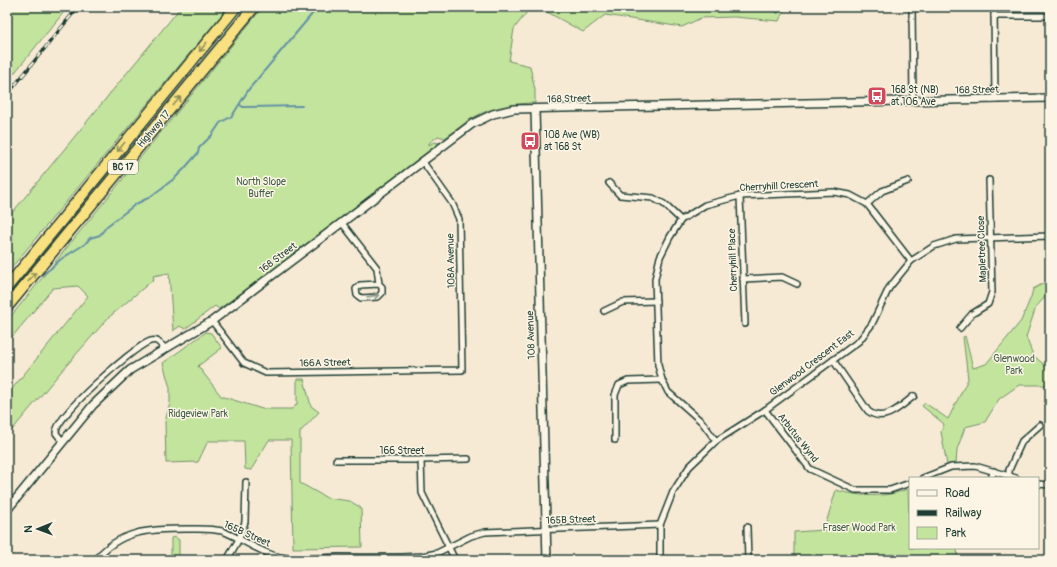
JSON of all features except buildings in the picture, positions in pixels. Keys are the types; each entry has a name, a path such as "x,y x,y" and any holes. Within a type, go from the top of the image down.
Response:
{"highway":[{"name":"Highway 17","path":"7,287 236,7"},
{"name":"Highway 17","path":"7,307 254,7"}],"street":[{"path":"912,7 913,101"},
{"path":"994,7 995,100"},
{"path":"994,16 1050,16"},
{"name":"168 Street","path":"7,510 93,405 130,370 212,321 472,124 493,114 514,109 535,110 1050,98"},
{"name":"108 Avenue","path":"535,110 547,560"},
{"name":"108A Avenue","path":"423,162 452,203 459,219 462,370"},
{"name":"Mapletree Close","path":"960,328 972,314 988,304 992,292 989,180"},
{"path":"867,204 882,191 908,181"},
{"path":"608,183 620,195 653,198 664,204 681,220"},
{"name":"Cherryhill Crescent","path":"716,441 702,422 668,392 662,380 658,365 655,279 660,257 681,220 705,205 740,196 834,192 850,194 867,204 911,260"},
{"name":"Cherryhill Place","path":"740,196 745,324"},
{"path":"342,223 377,268 379,284 382,287 382,293 378,297 360,298 357,295 356,289 360,285 379,284"},
{"name":"Glenwood Crescent East","path":"660,525 673,492 688,467 716,441 765,410 859,341 872,324 889,288 911,260 934,246 956,239 1050,236"},
{"path":"743,279 782,278 797,284"},
{"path":"604,311 623,302 656,301"},
{"name":"166A Street","path":"212,321 244,363 266,373 462,370"},
{"path":"63,442 56,433 57,427 103,376 148,342 154,340 157,341 165,348"},
{"path":"833,360 868,411 872,414 878,416 886,415 914,396"},
{"path":"615,440 615,395 618,385 628,381 662,380"},
{"name":"Arbutus Wynd","path":"765,410 810,469 855,490 890,490 909,483"},
{"path":"925,477 951,467 975,466 1009,477 1009,470 1022,441 1040,425"},
{"name":"166 Street","path":"336,460 421,460 468,458"},
{"path":"421,460 422,493 455,560"},
{"path":"991,477 994,471"},
{"path":"227,560 239,539 245,522 246,482"},
{"path":"1039,484 1050,485"},
{"path":"660,525 660,560"},
{"name":"165B Street","path":"95,560 103,550 125,536 146,531 209,529 222,531 262,551 279,557 303,559 413,557 437,553 471,536 485,532 660,525"},
{"path":"747,527 748,560"}],"green space":[{"path":"7,7 68,7 7,82"},
{"path":"181,7 228,7 7,273 7,219"},
{"name":"North Slope Buffer","path":"263,7 781,7 784,10 779,21 734,17 701,18 682,27 605,15 583,32 549,13 530,8 514,29 509,61 530,66 535,90 535,103 512,105 490,110 472,118 445,138 438,136 429,143 429,145 434,142 440,143 244,291 219,309 215,306 185,329 180,326 173,331 169,273 153,276 154,279 108,318 7,436 7,395 88,296 78,286 53,288 7,343 7,321"},
{"name":"Glenwood Park","path":"1050,280 1050,294 1036,307 1026,337 1033,355 1050,370 1050,385 1019,385 999,399 985,422 965,427 957,450 956,464 947,465 941,432 944,424 922,406 925,403 948,419 968,379 963,337 965,336 973,368 986,364 1021,321 1033,289"},
{"name":"Ridgeview Park","path":"206,332 211,333 222,348 198,366 221,396 262,409 292,409 297,404 297,379 304,379 311,406 319,412 300,432 300,483 327,498 350,501 361,508 362,547 293,548 291,440 269,440 251,470 245,469 244,441 208,441 198,462 166,463 165,422 170,403 170,388 163,363"},
{"name":"Fraser Wood Park","path":"908,489 909,549 957,549 958,560 794,560 794,532 824,530 836,490 872,496 899,492"},
{"path":"175,537 179,540 179,560 171,560 171,538"}],"waterway":[{"path":"35,280 61,259 85,244 90,238 100,235 107,226 136,204 150,197 175,178 198,153 199,148 212,135 220,123 232,116 249,89 318,7"},
{"path":"766,7 773,9 778,13"},
{"path":"240,105 243,107 302,106"}],"railway":[{"path":"7,95 78,7"}],"place":[{"name":"168 St (NB) at 106 Ave","path":"877,96"},
{"name":"108 Ave (WB) at 168 St","path":"530,141"}]}
